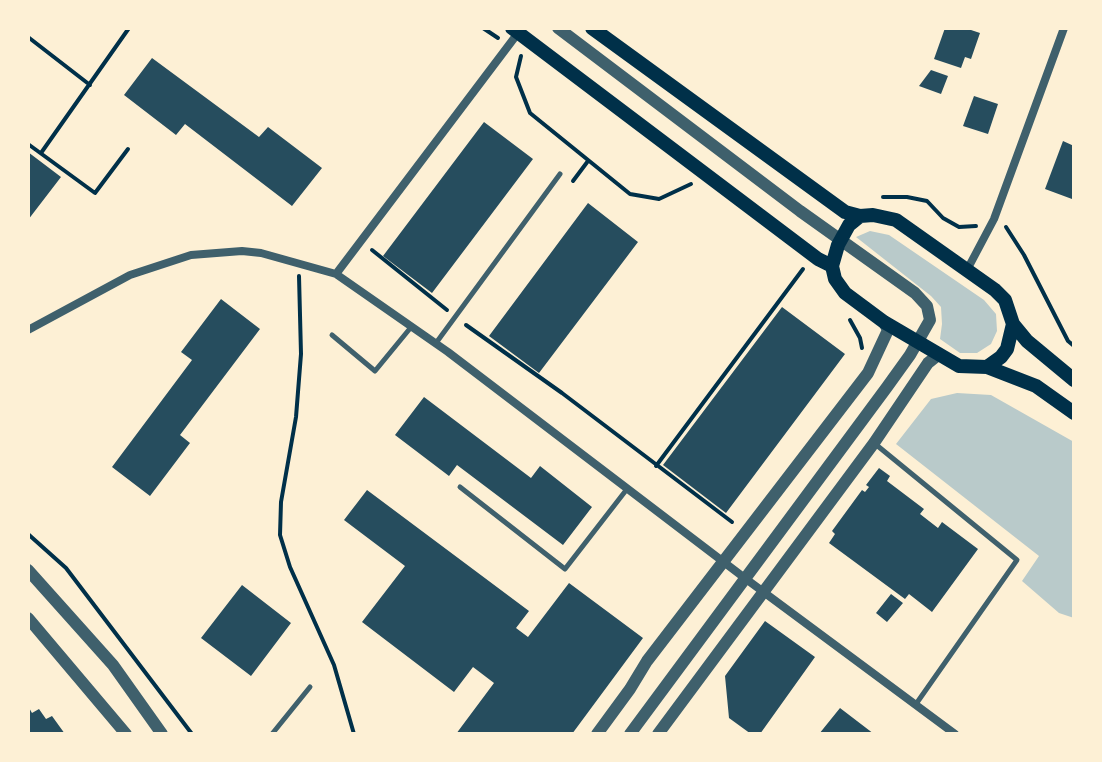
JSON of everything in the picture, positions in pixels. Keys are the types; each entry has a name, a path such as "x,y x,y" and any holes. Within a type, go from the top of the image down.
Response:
{"main road":[{"path":"592,28 845,212 860,216 881,215 896,220 967,270 1005,300 1013,324 1027,341 1074,380"},
{"path":"515,30 818,259 832,266"},
{"path":"860,216 849,225 840,240 832,266 835,279 845,293 884,322 938,355 959,366 987,367 1036,386 1074,413"},
{"path":"987,367 1007,349 1013,324"}],"street":[{"path":"558,28 915,293 927,306 930,320 910,355 630,734"},
{"path":"967,270 994,219 1064,28"},
{"path":"336,274 507,45 515,30"},
{"path":"28,330 130,275 191,255 242,251 336,274 436,343 955,734"},
{"path":"597,734 647,661 868,373 888,330 884,322"},
{"path":"658,734 765,593 928,363 938,355"},
{"path":"28,570 113,665 162,734"},
{"path":"28,618 126,734"}],"lane":[{"path":"436,343 560,174"},
{"path":"332,335 375,371 412,326"},
{"path":"874,443 1017,560 916,705"},
{"path":"460,487 565,569 627,488"},
{"path":"272,734 310,687"}],"path":[{"path":"41,153 129,28"},
{"path":"483,28 533,64"},
{"path":"28,37 90,85"},
{"path":"521,55 516,77 530,113 630,194 659,199 691,184 701,191"},
{"path":"28,144 95,193 128,149"},
{"path":"882,197 927,201 943,218 959,227 975,227 985,215"},
{"path":"1004,224 1024,255 1068,341 1074,346"},
{"path":"361,241 455,317 562,393 747,533"},
{"path":"298,263 301,354 296,417 281,502 280,535 290,567 334,665 354,734"},
{"path":"656,466 804,268 812,274"},
{"path":"841,311 860,338 863,351 860,366 868,373"},
{"path":"28,534 66,568 192,734"}],"shaded area":[{"path":"870,231 889,235 984,300 996,314 997,331 991,344 977,353 960,353 940,339 941,307 856,237"},
{"path":"957,393 991,395 1074,442 1074,618 1059,613 1022,581 1039,556 896,444 931,399"}],"building":[{"path":"945,28 965,28 980,33 971,59 965,57 961,68 934,59"},
{"path":"152,58 259,137 268,127 322,168 292,206 185,124 176,135 124,95"},
{"path":"931,70 948,76 941,94 919,86"},
{"path":"974,96 998,104 988,134 963,126"},
{"path":"484,122 533,159 432,293 383,256"},
{"path":"1063,141 1074,146 1072,199 1045,189"},
{"path":"28,152 61,177 28,220"},
{"path":"588,203 638,242 539,373 489,336"},
{"path":"221,299 260,329 180,435 190,443 150,496 112,467 192,360 181,352"},
{"path":"782,307 845,354 726,513 663,465"},
{"path":"424,397 531,478 540,466 592,507 563,545 457,465 449,476 395,435"},
{"path":"879,468 890,476 887,481 924,509 920,514 938,528 942,522 978,549 932,612 909,594 905,599 829,543 835,534 832,531 862,490 865,492 869,487 866,485"},
{"path":"367,490 529,611 516,628 528,637 569,583 643,638 572,734 456,734 494,683 473,667 454,692 362,622 405,566 344,520"},
{"path":"242,585 291,623 251,676 201,638"},
{"path":"891,594 903,603 887,622 876,613"},
{"path":"765,621 815,657 760,734 751,734 729,718 725,676"},
{"path":"28,706 32,713 39,709 46,719 52,716 65,734 28,734"},
{"path":"840,708 874,734 819,734"}]}
